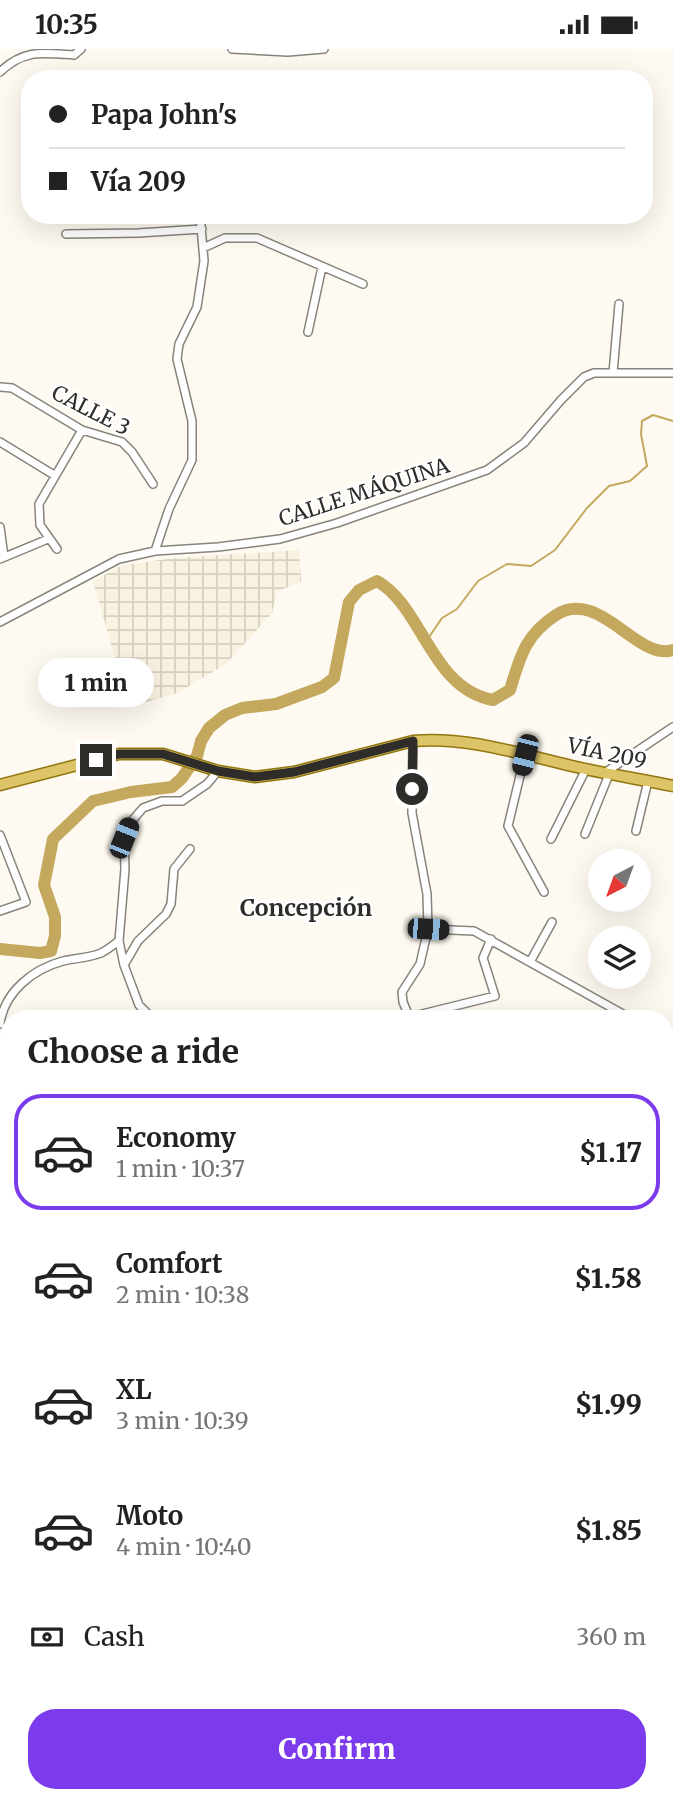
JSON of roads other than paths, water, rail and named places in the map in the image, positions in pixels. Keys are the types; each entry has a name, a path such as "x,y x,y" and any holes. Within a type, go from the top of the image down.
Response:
{"main road":[{"name":"VÍA 209","path":"0,785 119,754 163,754 218,771 255,777 294,772 413,741 450,740 673,786"}],"street":[{"path":"0,72 10,62 29,53 74,55 81,49"},
{"path":"232,49 288,52 324,49"},
{"path":"155,551 169,509 192,460 192,421 177,359 179,344 197,307 204,248 201,224"},
{"path":"66,234 202,229"},
{"path":"204,248 225,238 257,238 363,284"},
{"path":"308,333 322,267"},
{"path":"612,373 619,304"},
{"name":"CALLE MÁQUINA","path":"0,622 119,559 155,551 280,539 337,523 487,470 533,434 561,400 584,377 594,373 673,373"},
{"name":"CALLE 3","path":"0,387 12,388 82,430 122,442 132,452 153,484"},
{"path":"57,549 40,525 39,504 82,430"},
{"path":"0,442 54,475"},
{"path":"0,527 2,558 48,539"},
{"path":"585,834 608,772 673,727"},
{"path":"406,1010 402,992 420,964 428,929 427,894 412,813 413,741"},
{"path":"525,755 508,826 544,892"},
{"path":"551,839 586,769"},
{"path":"144,1010 139,1005 124,965 119,941 124,838 130,823 143,808 162,801 183,801 207,785 218,771"},
{"path":"636,831 648,781"},
{"path":"0,835 26,902 0,911"},
{"path":"124,965 138,941 166,914 171,904 174,869 190,849"},
{"path":"530,963 552,922"},
{"path":"428,929 474,930 616,1010"},
{"path":"441,1010 495,996 484,958 491,939"},
{"path":"3,1010 10,997 36,972 60,962 97,954 119,941"}],"waterway":[{"path":"425,643 442,618 457,609 478,581 507,564 531,566 555,550 587,508 609,486 630,481 647,466 641,434 642,421 653,415 673,421"},
{"path":"0,949 40,953 51,951 55,936 55,917 44,885 53,839 93,801 131,792 172,787 182,778 197,756 201,741 209,728 225,715 242,708 276,704 322,687 334,678 349,602 359,590 377,581 393,593 406,609 441,664 455,680 472,693 493,700 510,690 530,639 556,615 572,609 587,610 603,617 646,646 660,651 673,650"}],"district":[{"name":"Concepción","path":"306,907"}]}
